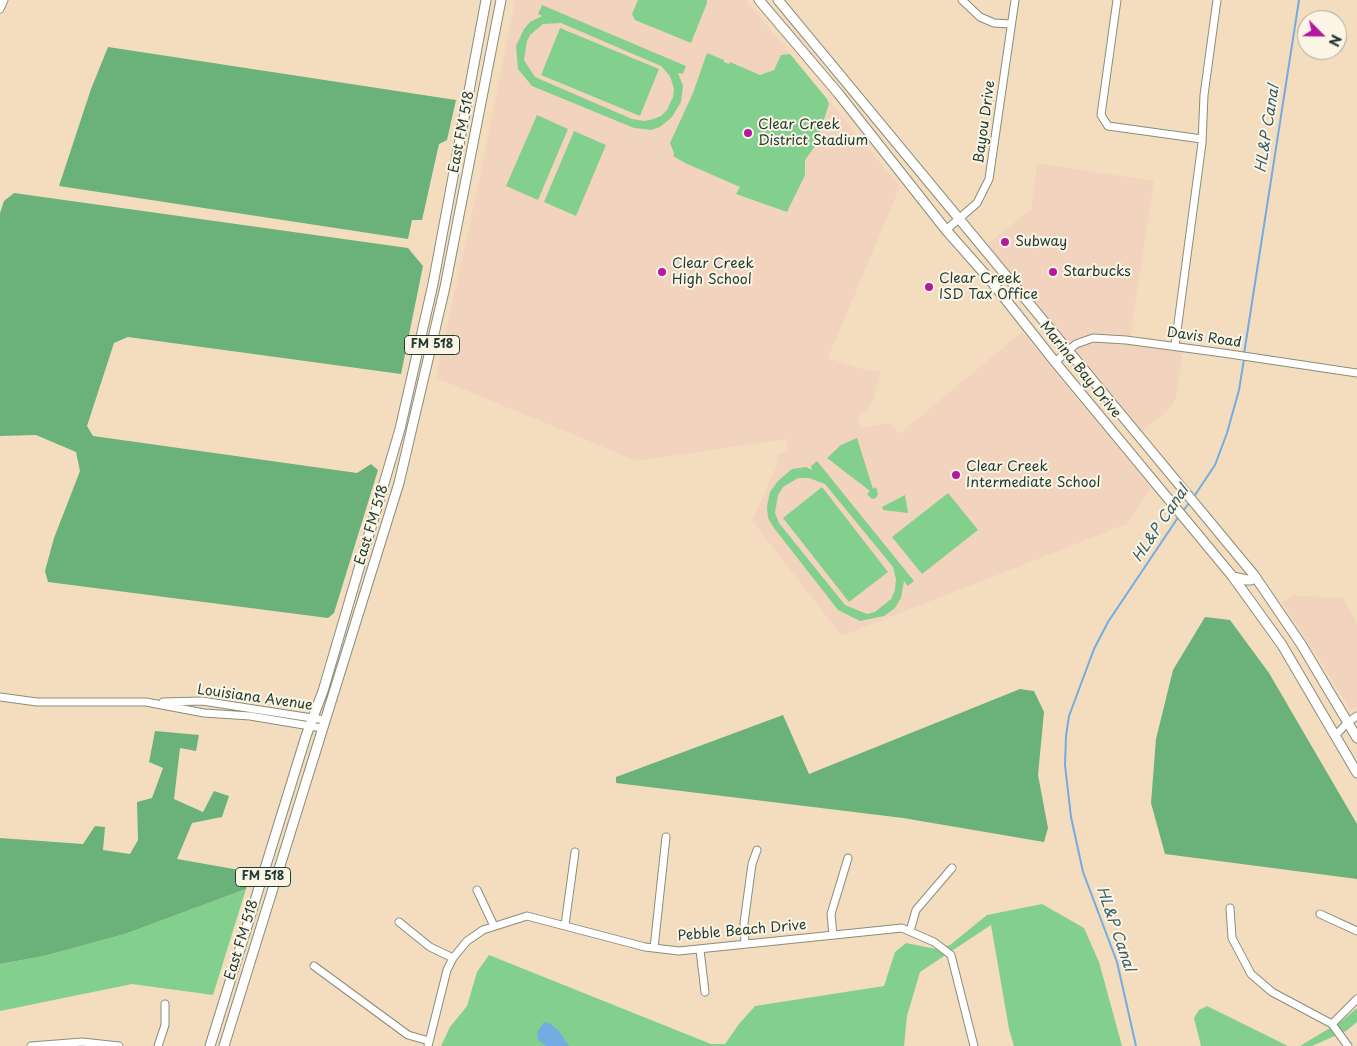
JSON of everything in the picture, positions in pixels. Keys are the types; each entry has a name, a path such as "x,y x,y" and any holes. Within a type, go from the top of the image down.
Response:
{"main road":[{"name":"East FM 518","path":"210,1046 400,429 432,284 486,0"},
{"name":"East FM 518","path":"224,1046 399,483 445,288 501,0"},
{"name":"Marina Bay Drive","path":"778,0 1254,575 1301,644 1356,734"},
{"name":"Marina Bay Drive","path":"762,1 901,171 946,230 992,281 1054,362 1233,576 1282,645 1357,773"},
{"path":"478,43 492,45"},
{"path":"838,93 849,85"},
{"path":"901,171 911,162"},
{"path":"451,187 465,188"},
{"path":"992,281 1004,274"},
{"path":"432,284 445,288"},
{"path":"1014,309 1025,300"},
{"path":"416,357 428,361"},
{"path":"1133,457 1147,444"},
{"path":"385,479 399,483"},
{"path":"1233,576 1251,580 1254,575"},
{"path":"350,596 363,600"},
{"path":"274,842 285,845"}],"street":[{"path":"0,9 4,0"},
{"path":"962,0 980,17 994,23 1012,24"},
{"name":"Bayou Drive","path":"946,230 977,203 989,179 1015,0"},
{"path":"1117,0 1101,114 1108,126 1202,139"},
{"path":"1175,346 1202,139 1204,95 1217,0"},
{"name":"Davis Road","path":"1054,362 1076,344 1093,338 1175,346 1357,373"},
{"name":"Louisiana Avenue","path":"0,697 37,702 152,703 202,701 323,724"},
{"name":"Louisiana Avenue","path":"152,703 204,713 311,722"},
{"path":"1336,735 1348,722 1357,716"},
{"path":"1336,735 1356,734"},
{"path":"654,948 666,837"},
{"path":"745,944 744,923 752,864 757,850"},
{"path":"565,925 575,852"},
{"path":"833,935 831,914 848,858"},
{"path":"910,931 916,910 952,868"},
{"path":"477,890 494,926"},
{"path":"1230,908 1232,938 1251,974 1272,992 1332,1024 1348,1046"},
{"path":"1320,914 1357,930"},
{"name":"Pebble Beach Drive","path":"429,1044 447,970 452,958 467,941 494,926 527,916 654,948 700,950 902,928 934,942 951,956 974,1046"},
{"path":"399,922 430,947 452,958"},
{"path":"700,950 705,992"},
{"path":"314,966 408,1035 429,1044"},
{"path":"1332,1024 1357,999"},
{"path":"158,1046 165,1026 165,1004"},
{"path":"31,1046 82,1042 119,1046"}],"shaded area":[{"name":"Clear Creek High School","path":"515,0 746,0 900,187 828,358 862,369 881,372 873,401 868,410 859,415 860,428 890,423 899,434 1022,332 1151,488 1127,524 842,636 752,521 778,463 777,454 788,452 787,439 637,461 436,378 479,181"},
{"path":"1037,163 1154,181 1129,345 1183,351 1176,398 1171,408 1141,432 985,246 1031,209"},
{"path":"1292,595 1343,598 1357,623 1357,707 1351,710 1282,602"}],"green space":[{"path":"638,0 707,0 707,3 691,43 635,20 632,14"},
{"path":"542,5 686,66 683,74 678,73 683,86 681,102 672,117 660,127 651,130 634,128 532,86 518,69 516,46 524,29 530,22 542,16 538,14","holes":["561,23 661,66 670,76 674,89 673,97 667,110 661,116 645,121 632,119 535,77 524,60 527,41 530,35 543,24"]},
{"path":"560,28 659,69 640,116 541,75"},
{"path":"108,47 456,100 447,140 439,144 422,220 412,220 408,239 59,186 91,89"},
{"name":"Clear Creek District Stadium","path":"707,53 724,60 724,62 729,64 730,62 760,75 774,70 781,55 790,54 827,99 829,104 818,138 820,139 805,160 805,175 787,212 736,194 740,187 673,156 674,153 670,143 693,93"},
{"path":"537,115 568,129 538,200 506,186"},
{"path":"574,131 606,145 576,216 544,202"},
{"path":"14,193 408,248 423,266 401,374 128,337 114,343 87,426 93,436 357,473 371,464 378,470 334,613 328,618 48,582 45,571 54,538 80,471 76,452 36,435 0,436 0,213 4,201"},
{"path":"857,438 873,489 876,487 878,494 876,498 872,499 867,494 870,491 827,458 841,445"},
{"path":"817,461 914,581 908,586 904,581 901,598 895,608 884,616 860,621 838,610 768,518 767,506 770,492 778,481 792,469 806,467 812,470 811,466","holes":["798,478 809,478 825,484 893,567 896,579 895,590 891,599 875,612 867,614 845,605 779,523 775,513 778,495 783,487"]},
{"path":"822,487 888,572 849,602 783,518"},
{"path":"948,493 978,530 922,574 892,537"},
{"path":"905,495 908,513 883,510 882,507"},
{"path":"1205,617 1230,620 1269,673 1357,824 1357,879 1165,854 1151,803 1156,739 1173,670"},
{"path":"1020,689 1034,691 1044,712 1038,775 1048,828 1044,842 903,818 616,783 616,777 783,715 809,774"},
{"path":"155,731 199,735 196,751 180,748 174,799 203,812 214,791 229,796 222,817 192,823 177,859 251,872 246,889 125,934 44,956 0,964 0,838 83,844 95,826 105,827 103,850 130,854 138,840 137,802 152,798 163,768 149,762"},
{"path":"246,889 213,995 132,984 0,1011 0,964 44,956 125,934"},
{"path":"1042,904 1084,928 1099,962 1122,1046 1014,1046 1009,1029 991,925 920,972 907,1016 904,1046 441,1046 450,1027 467,1006 477,972 489,955 711,1044 725,1044 755,1006 884,986 895,952 906,943 936,949 950,945 987,915"},
{"path":"1207,1006 1288,1046 1201,1046 1194,1018 1199,1010"},
{"path":"1357,1008 1357,1022 1346,1031 1312,1046 1300,1046 1343,1020"}],"water":[{"path":"544,1022 549,1023 558,1030 569,1046 546,1046 538,1040 537,1032"}],"waterway":[{"name":"HL&P Canal","path":"1244,354 1299,0"},
{"name":"HL&P Canal","path":"1193,498 1215,465 1227,433 1239,390 1244,359"},
{"name":"HL&P Canal","path":"1182,512 1190,502"},
{"name":"HL&P Canal","path":"1136,1046 1117,962 1083,872 1071,817 1065,765 1066,736 1069,716 1094,649 1108,622 1179,516"}],"place":[{"name":"Clear Creek District Stadium","path":"748,133"},
{"name":"Subway","path":"1005,242"},
{"name":"Clear Creek High School","path":"662,272"},
{"name":"Starbucks","path":"1053,272"},
{"name":"Clear Creek ISD Tax Office","path":"929,287"},
{"name":"Clear Creek Intermediate School","path":"956,475"}]}
